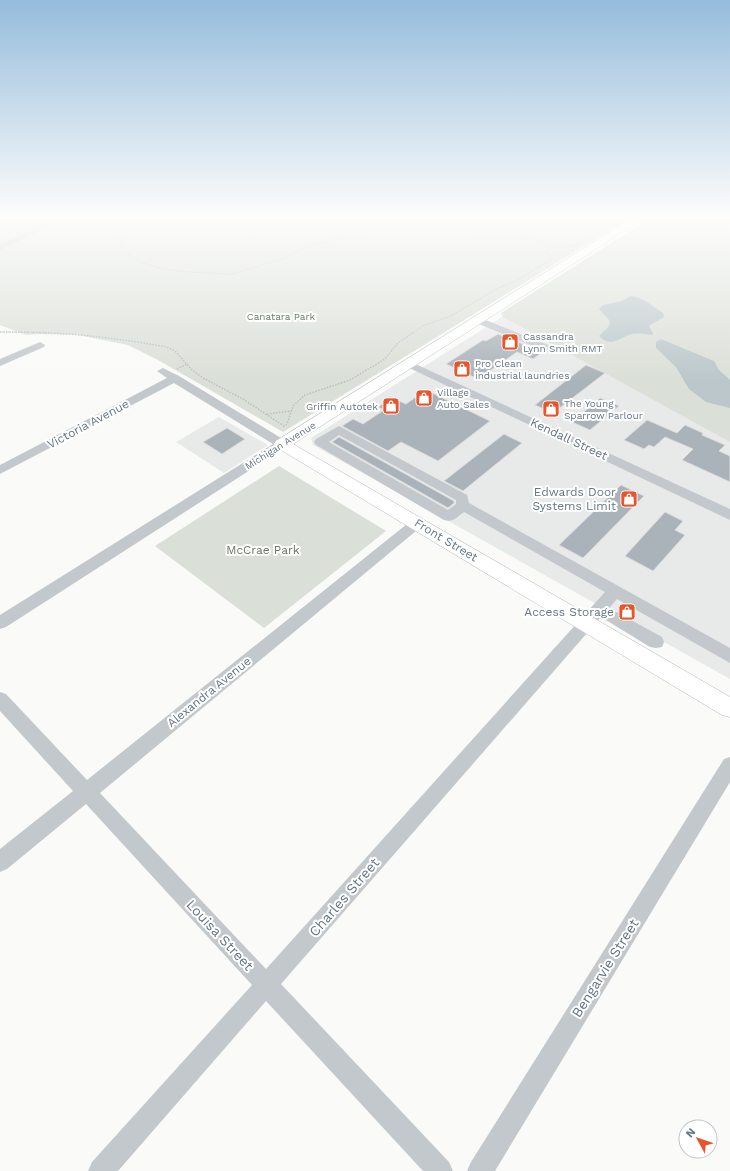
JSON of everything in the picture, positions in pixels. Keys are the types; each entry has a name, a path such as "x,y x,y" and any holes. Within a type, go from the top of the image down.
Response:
{"main road":[{"name":"Michigan Avenue","path":"282,444 554,272"},
{"name":"Front Street","path":"282,444 417,523 592,616 730,708"}],"street":[{"path":"478,320 549,349"},
{"path":"0,363 40,345"},
{"name":"Kendall Street","path":"409,364 730,515"},
{"name":"Front Street","path":"171,373 282,444"},
{"name":"Victoria Avenue","path":"0,470 171,373"},
{"path":"339,430 462,498 463,505 450,517 320,442 339,430"},
{"name":"Michigan Avenue","path":"0,623 282,444"},
{"path":"392,484 410,469"},
{"path":"463,505 730,656"},
{"name":"Alexandra Avenue","path":"0,862 417,523"},
{"name":"Charles Street","path":"101,1171 614,591"},
{"path":"592,616 656,642"},
{"name":"Louisa Street","path":"0,699 440,1171"},
{"name":"Bengarvie Street","path":"480,1171 730,765"}],"path":[{"path":"206,272 232,274 240,272"},
{"path":"0,332 48,332 97,335 173,349 203,378 243,399 284,426 287,424 291,411 297,401 305,395 350,380 369,370 385,359 398,343 422,326 451,316 498,288 512,284 532,272"},
{"path":"171,373 187,364"},
{"path":"266,414 291,411"}],"shaded area":[{"path":"630,296 647,302 663,313 664,317 649,326 653,333 652,335 632,334 612,342 604,340 599,336 609,326 610,321 599,309 603,305 622,301"},
{"path":"501,313 521,322 730,442 730,679 313,445 311,438 502,317"},
{"path":"661,339 714,361 719,370 730,380 730,408 706,402 689,389 676,367 656,348 656,342"},
{"path":"219,417 268,445 224,473 176,442"}],"green space":[{"name":"Canatara Park","path":"0,272 543,272 283,432 158,360 128,345 78,335 26,335 0,325"},
{"path":"566,272 730,272 730,442 503,317 504,315 501,313"},
{"name":"McCrae Park","path":"279,466 386,531 264,628 155,546"}],"building":[{"path":"498,334 543,352 533,359 517,352 478,379 446,364 483,340 486,341"},
{"path":"586,365 605,373 553,413 535,405"},
{"path":"426,390 490,421 438,461 401,442 388,451 342,426 353,419 363,424 384,410 378,407 392,398 406,404"},
{"path":"600,398 619,406 590,430 572,422"},
{"path":"647,420 677,433 685,425 703,433 702,435 725,445 719,451 730,456 730,482 682,460 693,449 665,437 654,447 649,445 644,449 624,440"},
{"path":"227,428 245,439 222,454 203,442"},
{"path":"504,434 522,443 463,491 444,481"},
{"path":"339,437 454,501 454,503 448,508 332,442"},
{"path":"621,485 644,496 583,558 559,545"},
{"path":"665,512 683,521 675,530 685,535 653,571 625,556"}],"place":[{"name":"Cassandra Lynn Smith RMT","path":"510,342"},
{"name":"Pro Clean industrial laundries","path":"462,369"},
{"name":"Village Auto Sales","path":"424,398"},
{"name":"Griffin Autotek","path":"391,406"},
{"name":"The Young Sparrow Parlour","path":"551,409"},
{"name":"Edwards Door Systems Limit","path":"629,499"},
{"name":"Access Storage","path":"627,612"}]}
